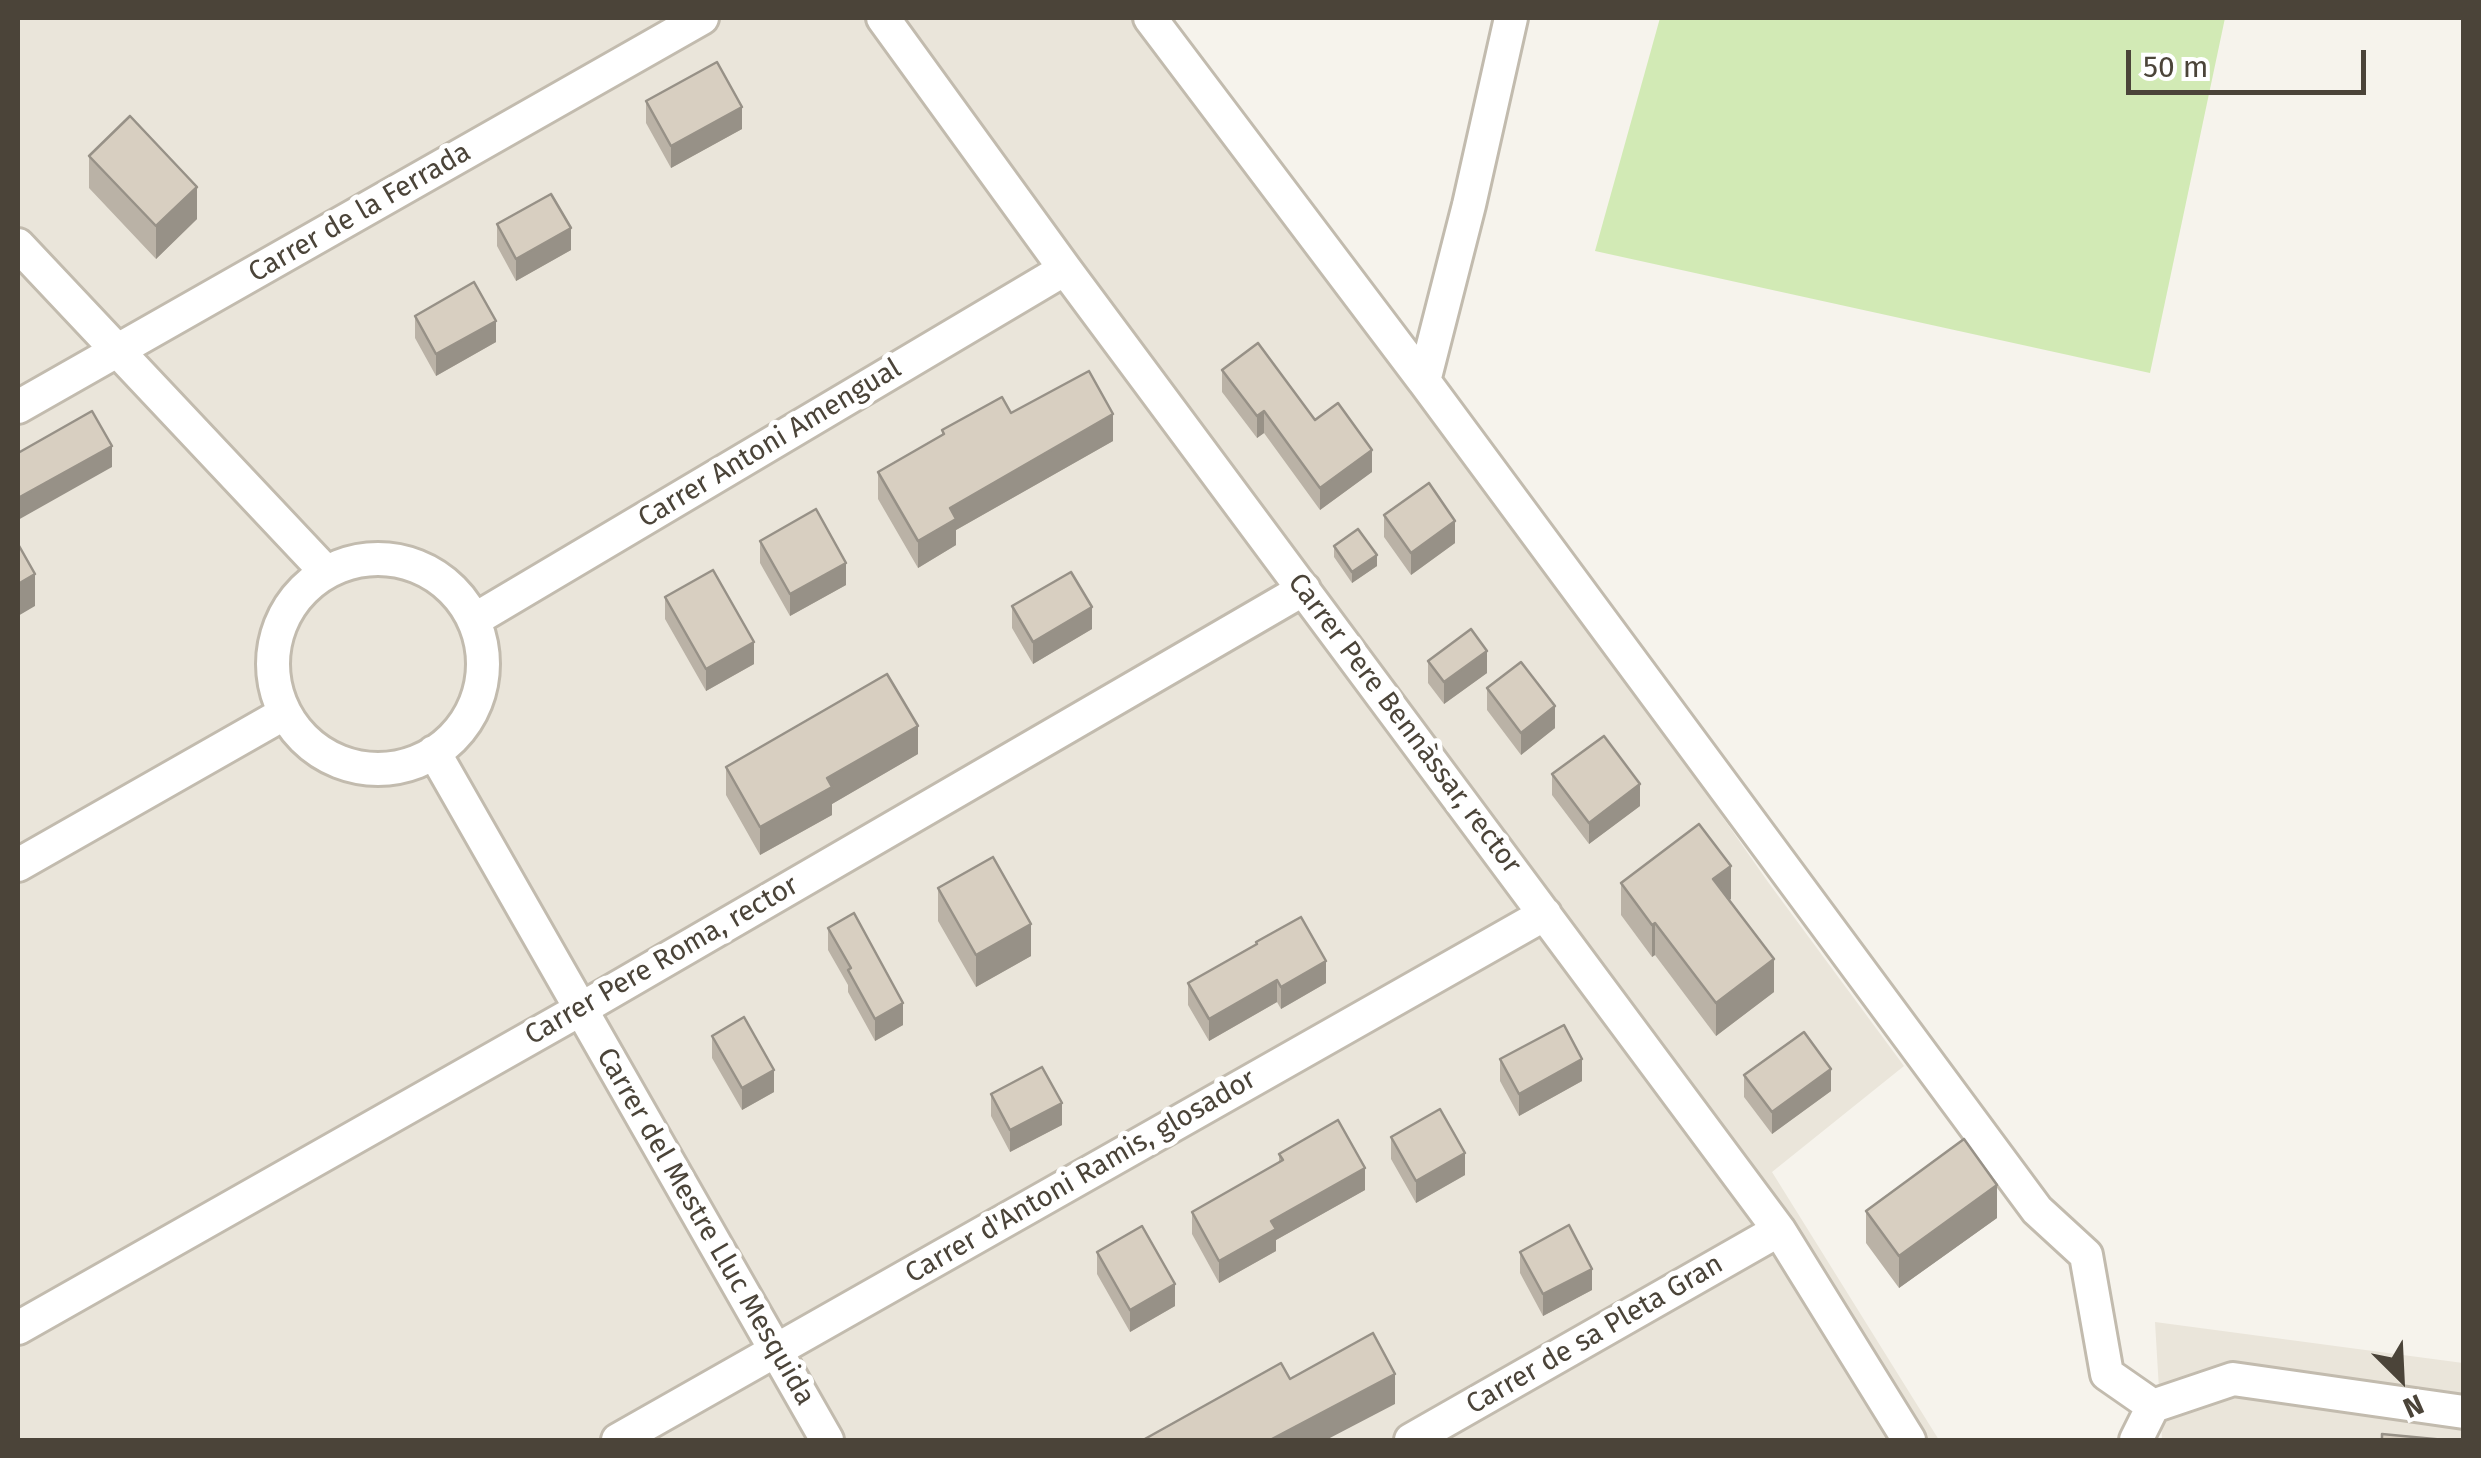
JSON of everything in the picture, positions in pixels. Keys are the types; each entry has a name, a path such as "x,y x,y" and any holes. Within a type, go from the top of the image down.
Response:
{"street":[{"name":"Carrer de la Ferrada","path":"18,407 702,18"},
{"name":"Carrer Pere Bennàssar, rector","path":"883,18 1779,1230 1909,1440"},
{"path":"1150,18 1424,380 2036,1210 2086,1255 2106,1374 2153,1406"},
{"path":"1424,380 1470,204 1511,18"},
{"path":"18,246 326,572"},
{"name":"Carrer Antoni Amengual","path":"474,620 1066,269"},
{"path":"393,559 427,570 455,591 474,620 482,649 482,679 474,708 457,733 434,752 402,766 368,768 334,760 305,740 284,713 274,683 273,650 282,619 300,592 326,572 359,560 393,559"},
{"name":"Carrer Pere Roma, rector","path":"18,1328 581,1009 1304,590"},
{"path":"18,865 284,713"},
{"name":"Carrer del Mestre Lluc Mesquida","path":"434,752 827,1440"},
{"name":"Carrer d'Antoni Ramis, glosador","path":"618,1440 1544,914"},
{"name":"Carrer de sa Pleta Gran","path":"1412,1440 1779,1230"},
{"path":"2136,1440 2153,1406 2233,1379 2464,1412"}],"shaded area":[{"path":"18,18 1146,18 1394,346 1768,882 1904,1066 1772,1172 1939,1440 18,1440"},
{"path":"2155,1322 2463,1363 2463,1440 2162,1440"}],"green space":[{"path":"1660,18 2225,18 2150,373 1595,251"}],"building":[{"path":"717,62 742,107 671,146 646,101"},
{"path":"130,116 197,187 156,226 89,156"},
{"path":"551,194 571,228 516,259 497,224"},
{"path":"474,282 496,321 436,354 415,316"},
{"path":"1258,343 1315,420 1338,403 1372,450 1320,488 1264,411 1257,416 1222,370"},
{"path":"1089,371 1113,414 950,508 956,519 918,541 878,472 1002,397 1011,413"},
{"path":"92,411 112,446 18,498 18,453"},
{"path":"1429,483 1455,521 1411,553 1384,515"},
{"path":"816,509 846,563 790,594 760,541"},
{"path":"1358,529 1377,555 1352,572 1334,546"},
{"path":"18,544 35,574 18,584"},
{"path":"713,570 754,642 706,669 665,597"},
{"path":"1071,572 1092,607 1033,642 1012,606"},
{"path":"1471,629 1487,651 1444,682 1428,661"},
{"path":"1521,662 1555,706 1521,733 1487,688"},
{"path":"887,674 918,726 827,778 832,787 760,827 726,767"},
{"path":"1604,736 1640,784 1589,823 1552,774"},
{"path":"1699,824 1731,866 1713,879 1774,959 1716,1003 1621,883"},
{"path":"993,857 1031,924 976,955 938,888"},
{"path":"854,913 903,1003 875,1019 828,928"},
{"path":"1301,917 1326,961 1281,987 1277,980 1209,1019 1188,983"},
{"path":"744,1017 774,1070 742,1088 712,1036"},
{"path":"1564,1025 1582,1059 1519,1094 1500,1059"},
{"path":"1804,1032 1831,1069 1772,1112 1744,1075"},
{"path":"1042,1067 1062,1103 1010,1130 991,1094"},
{"path":"1440,1109 1465,1153 1416,1181 1391,1137"},
{"path":"1338,1120 1365,1168 1271,1221 1276,1229 1219,1261 1192,1212 1283,1160 1279,1154"},
{"path":"1964,1139 1997,1185 1899,1256 1866,1211"},
{"path":"1569,1225 1592,1269 1543,1294 1520,1252"},
{"path":"1142,1226 1175,1284 1130,1310 1097,1252"},
{"path":"1373,1333 1395,1374 1270,1440 1143,1440 1281,1363 1290,1379"},
{"path":"2382,1434 2445,1440 2382,1440"}]}
